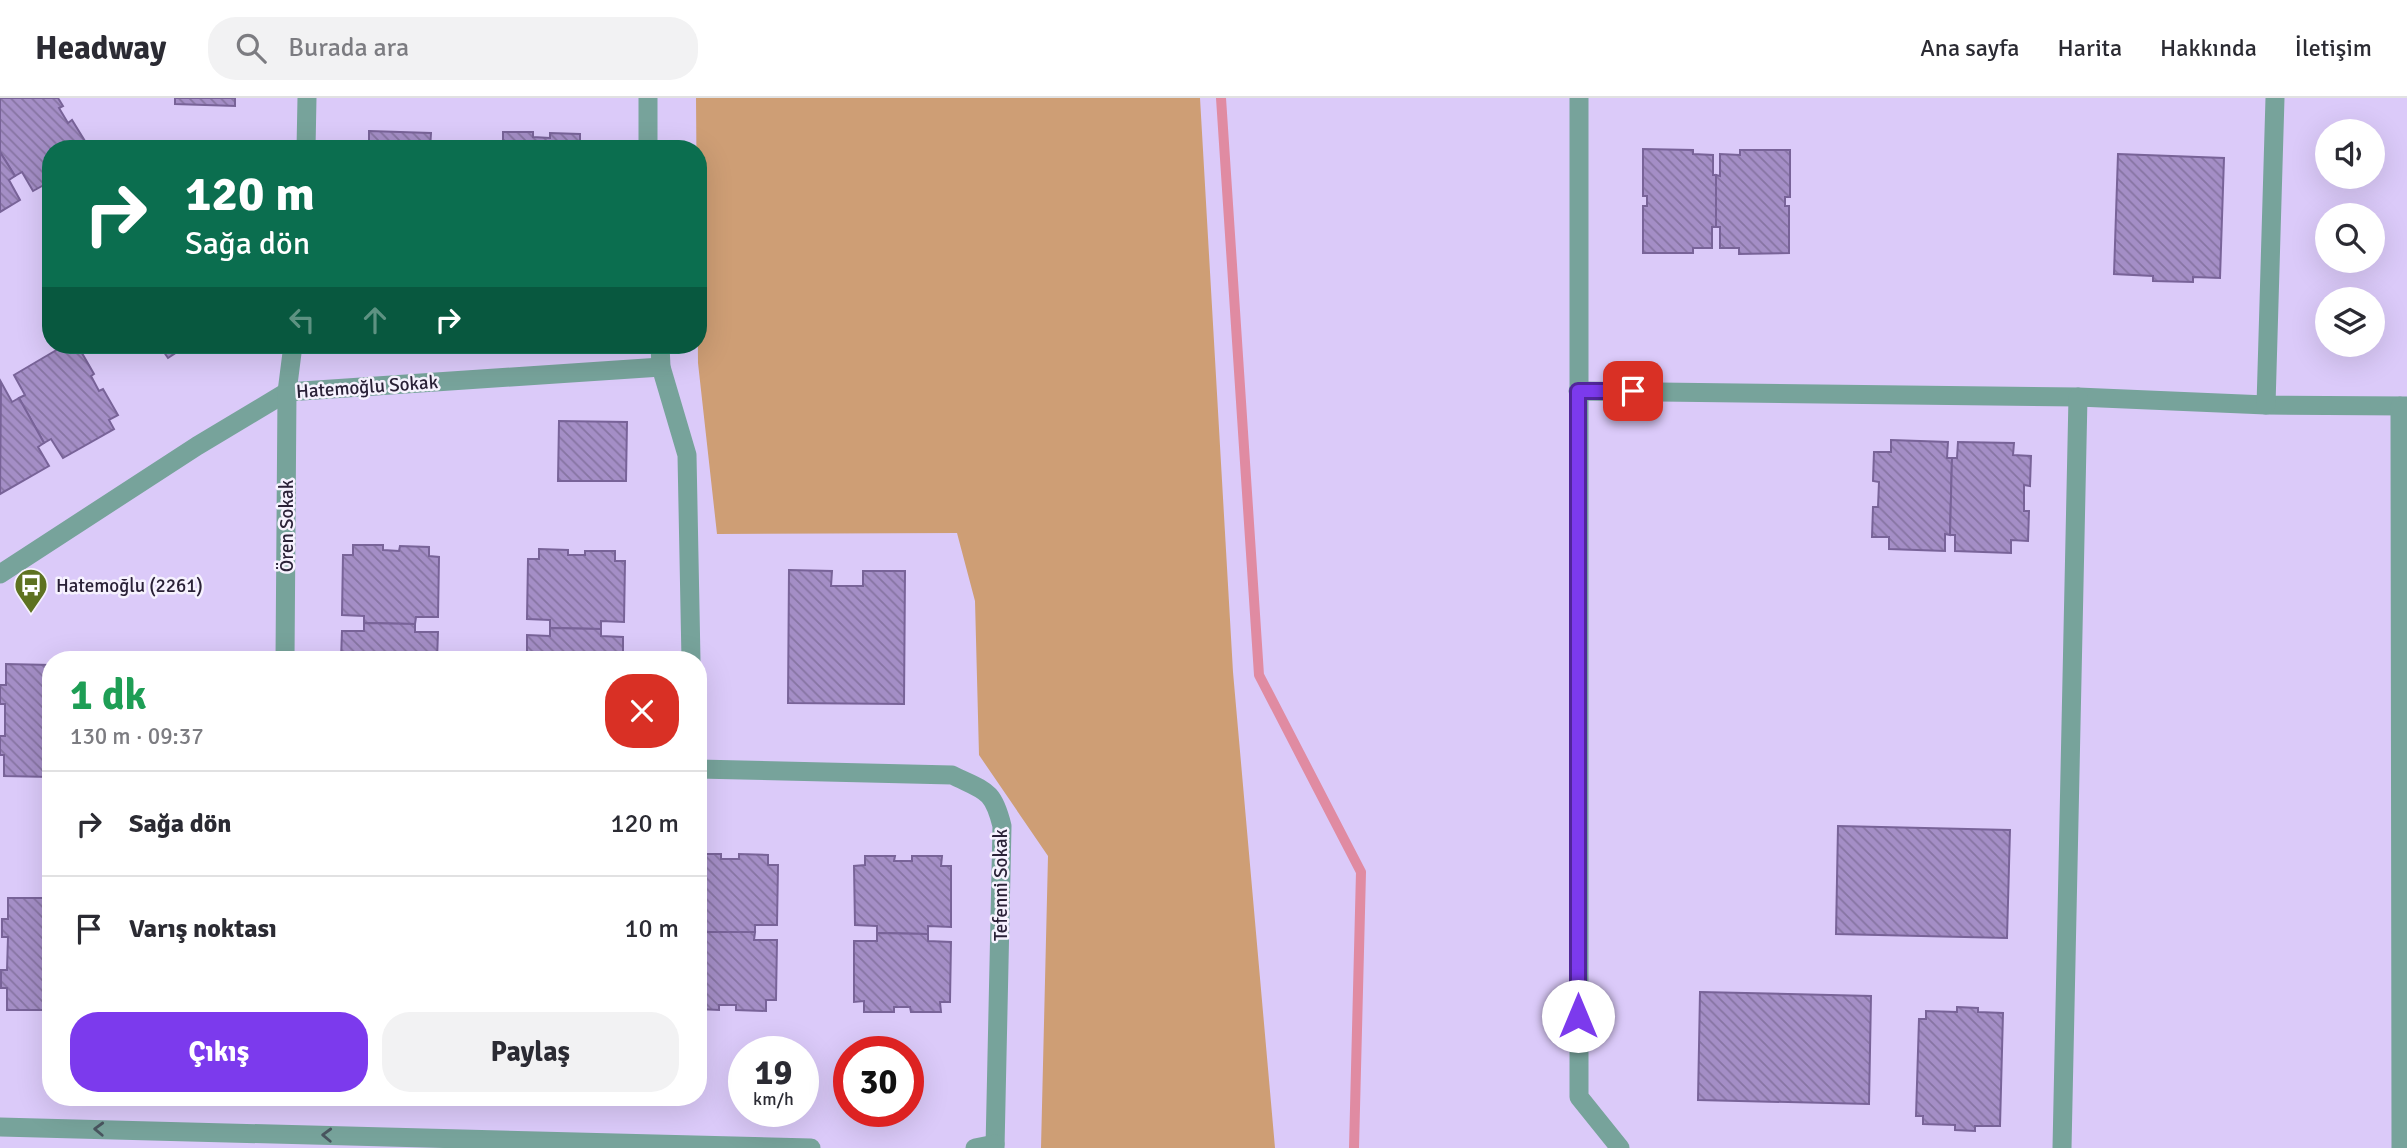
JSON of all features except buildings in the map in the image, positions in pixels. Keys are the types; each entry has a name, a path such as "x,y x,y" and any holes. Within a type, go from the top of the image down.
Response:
{"street":[{"path":"306,140 307,98"},
{"path":"648,98 648,140"},
{"path":"1579,98 1579,1097 1620,1148"},
{"path":"2266,405 2275,98"},
{"name":"Ören Sokak","path":"285,651 287,392 292,354"},
{"path":"661,354 662,367 687,455 691,651"},
{"name":"Hatemoğlu Sokak","path":"0,574 197,446 287,392 662,367"},
{"path":"1578,391 2078,397 2266,405 2403,406 2401,1148"},
{"path":"2062,1148 2078,397"},
{"name":"Tefenni Sokak","path":"707,769 953,775 985,790 997,804 1002,826 995,1146"},
{"path":"0,1127 811,1148"},
{"path":"975,1148 995,1146"}],"shaded area":[{"path":"696,98 1200,98 1233,672 1275,1148 1041,1148 1048,856 979,755 975,601 957,533 717,534 698,363 698,354 707,354 707,140 696,140"}],"waterway":[{"path":"1221,98 1259,675 1361,872 1354,1148"}],"place":[{"name":"Hatemoğlu (2261)","path":"31,615"}],"route":[{"path":"1578,1016 1578,391 1633,391"}]}
